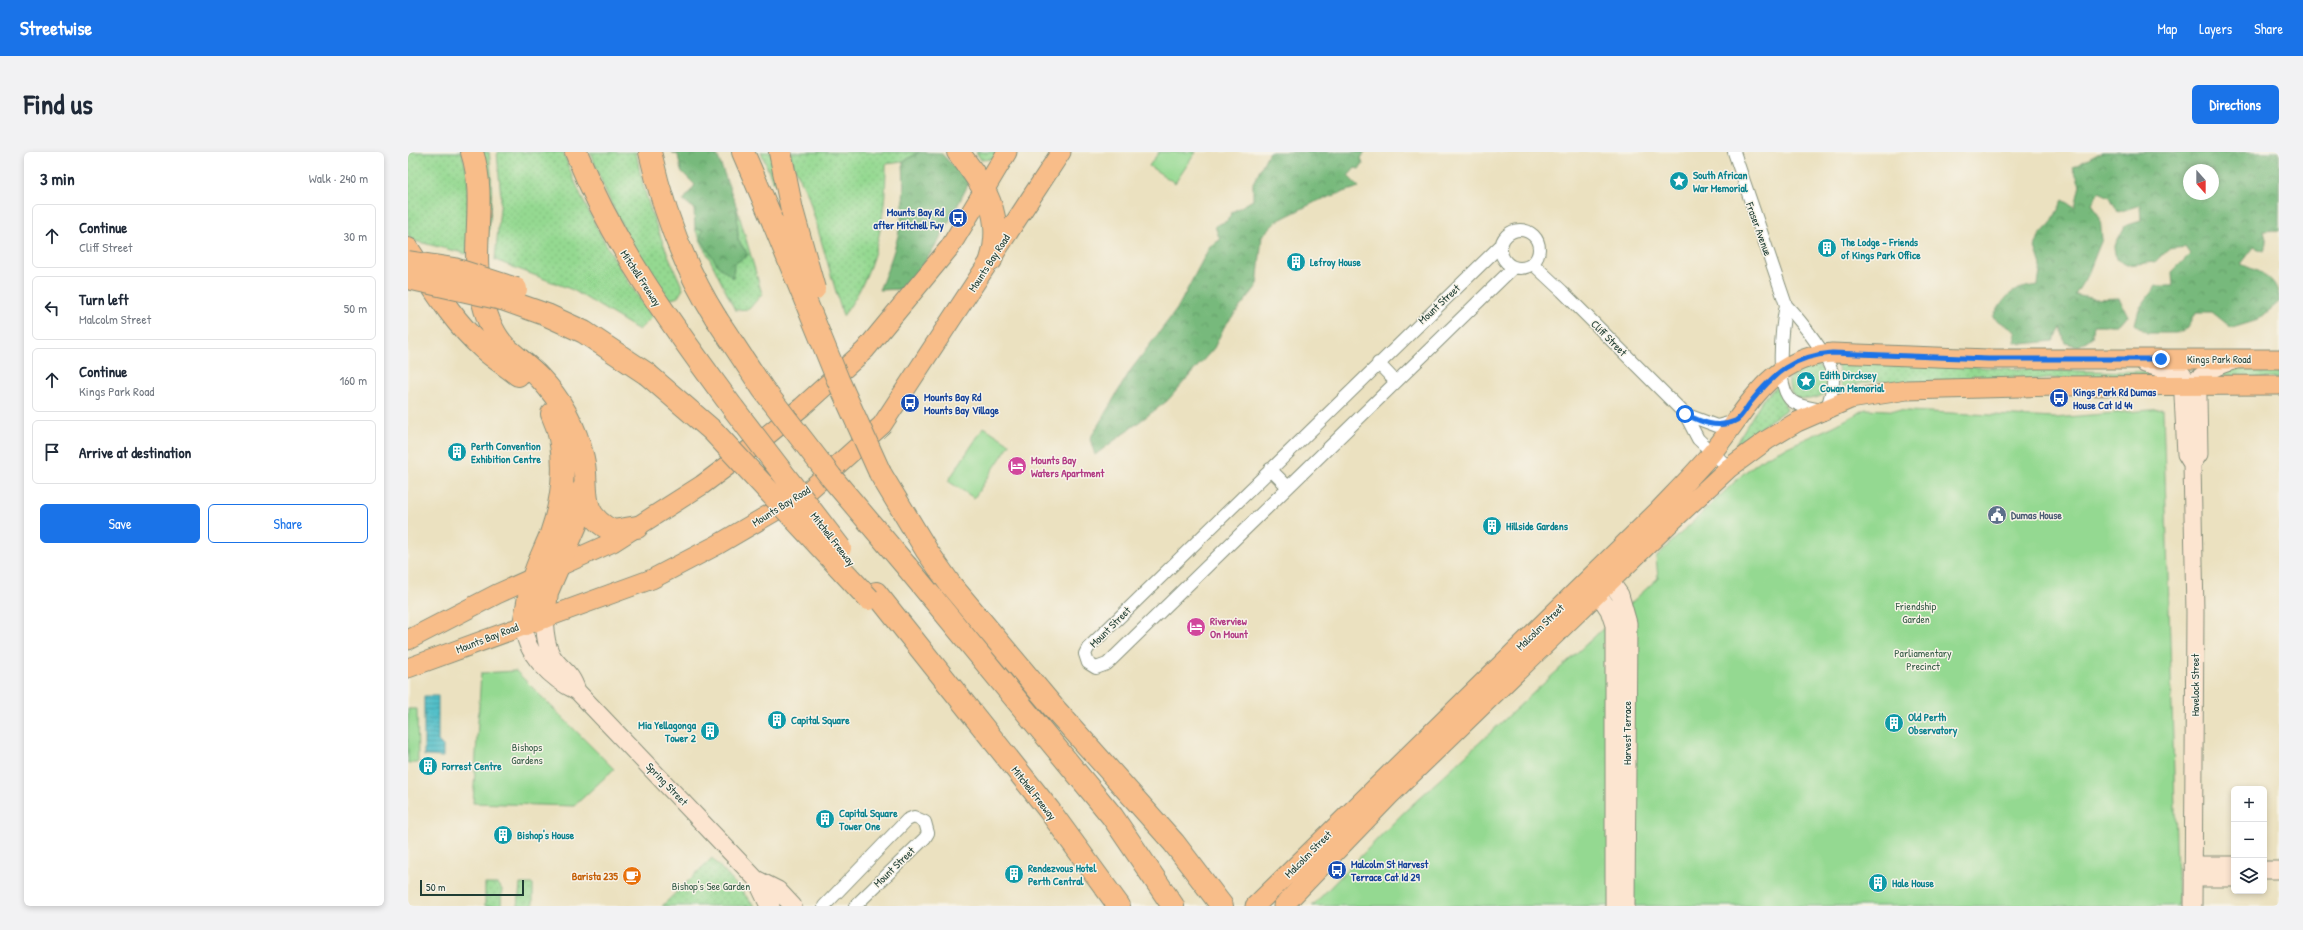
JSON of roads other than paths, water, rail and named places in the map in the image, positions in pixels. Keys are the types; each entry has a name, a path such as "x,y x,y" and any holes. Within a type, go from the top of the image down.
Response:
{"highway":[{"path":"472,152 479,188 478,280 486,313 505,347 540,378 564,410 583,459 584,484 588,506 600,524 613,531 637,527"},
{"name":"Mitchell Freeway","path":"576,152 595,197 623,250 685,343 872,596 942,677 1049,810 1119,906"},
{"path":"650,152 672,229 699,291 763,389 831,477 918,559 955,589 1053,707 1174,843 1222,906"},
{"path":"743,152 838,380 918,559 950,619 1112,816 1173,906"},
{"path":"780,152 792,210 838,380"},
{"path":"958,152 985,190 997,227 996,244 991,260"},
{"path":"408,249 450,312 484,349 511,368 536,391 546,403 557,427 563,466 559,505 534,578 534,621"},
{"path":"408,262 454,269 584,332 652,370 774,464"},
{"path":"408,269 510,297"},
{"path":"408,278 510,297"},
{"path":"652,370 872,596"},
{"path":"534,621 576,525 584,484"}],"main road":[{"path":"408,640 534,578 595,551 637,527 754,446 865,350 950,247 1007,152"},
{"name":"Mounts Bay Road","path":"408,668 652,579 711,548 806,493 882,425 1061,152"},
{"name":"Kings Park Road","path":"1823,354 1988,359 2279,359"},
{"name":"Malcolm Street","path":"1283,906 1600,580 1658,511 1712,453 1760,391 1781,370 1796,361 1823,354"},
{"path":"2118,358 2178,371 2186,377 2185,391"},
{"path":"2185,391 2216,367 2236,360 2254,359"},
{"path":"1824,409 1873,394 1907,390 2185,391 2217,386 2279,385"},
{"name":"Havelock Street","path":"2185,391 2186,454 2192,464 2195,612 2193,906"},
{"name":"Malcolm Street","path":"1256,905 1600,580 1729,468 1767,440 1824,409"},
{"name":"Harvest Terrace","path":"1600,580 1614,625 1614,906"},
{"name":"Harvest Terrace","path":"1600,580 1624,603 1628,623 1626,906"},
{"name":"Spring Street","path":"534,621 552,655 573,678 577,691 756,879 771,906"},
{"path":"2193,872 2231,866"},
{"path":"2267,870 2279,870"},
{"path":"2193,872 2231,878"},
{"name":"Spring Street","path":"756,879 778,890 793,906"}],"street":[{"name":"Fraser Avenue","path":"1734,152 1786,305 1800,320 1829,363 1833,377 1833,386 1824,409 1791,400 1783,388 1781,370 1782,327 1786,305"},
{"path":"1518,229 1533,234 1538,241 1540,249 1538,257 1533,264 1520,268 1514,267 1504,259 1501,245 1504,237 1510,232 1518,229"},
{"name":"Mount Street","path":"1501,245 1378,363 1088,648 1085,654 1088,663 1096,668 1104,666 1514,267"},
{"name":"Cliff Street","path":"1533,264 1685,414 1698,439 1729,468"},
{"path":"1378,363 1396,382"},
{"name":"Cliff Street","path":"1685,414 1717,426 1736,421"},
{"path":"1270,469 1288,487"},
{"name":"Mount Street","path":"824,906 907,820 914,817 925,822 928,833 924,838 855,906"}],"water":[{"path":"424,696 438,696 438,741 443,746 443,757 424,756"}],"place":[{"name":"South African War Memorial","path":"1679,181"},
{"name":"Mounts Bay Rd after Mitchell Fwy","path":"958,218"},
{"name":"The Lodge - Friends of Kings Park Office","path":"1827,248"},
{"name":"Lefroy House","path":"1296,262"},
{"name":"Edith Dircksey Cowan Memorial","path":"1806,381"},
{"name":"Kings Park Rd Dumas House Cat Id 44","path":"2059,398"},
{"name":"Mounts Bay Rd Mounts Bay Village","path":"910,403"},
{"name":"Perth Convention Exhibition Centre","path":"457,452"},
{"name":"Mounts Bay Waters Apartment","path":"1017,466"},
{"name":"Dumas House","path":"1997,515"},
{"name":"Hillside Gardens","path":"1492,526"},
{"name":"Riverview On Mount","path":"1196,627"},
{"name":"Capital Square","path":"777,720"},
{"name":"Old Perth Observatory","path":"1894,723"},
{"name":"Mia Yellagonga Tower 2","path":"710,731"},
{"name":"Forrest Centre","path":"428,766"},
{"name":"Capital Square Tower One","path":"825,819"},
{"name":"Bishop's House","path":"503,835"},
{"name":"Malcolm St Harvest Terrace Cat Id 29","path":"1337,870"},
{"name":"Rendezvous Hotel Perth Central","path":"1014,874"},
{"name":"Barista 235","path":"632,876"},
{"name":"Hale House","path":"1878,883"}],"park label":[{"name":"Friendship Garden","path":"1916,612"},
{"name":"Parliamentary Precinct","path":"1923,659"},
{"name":"Bishops Gardens","path":"527,753"},
{"name":"Bishop's See Garden","path":"711,886"}]}
